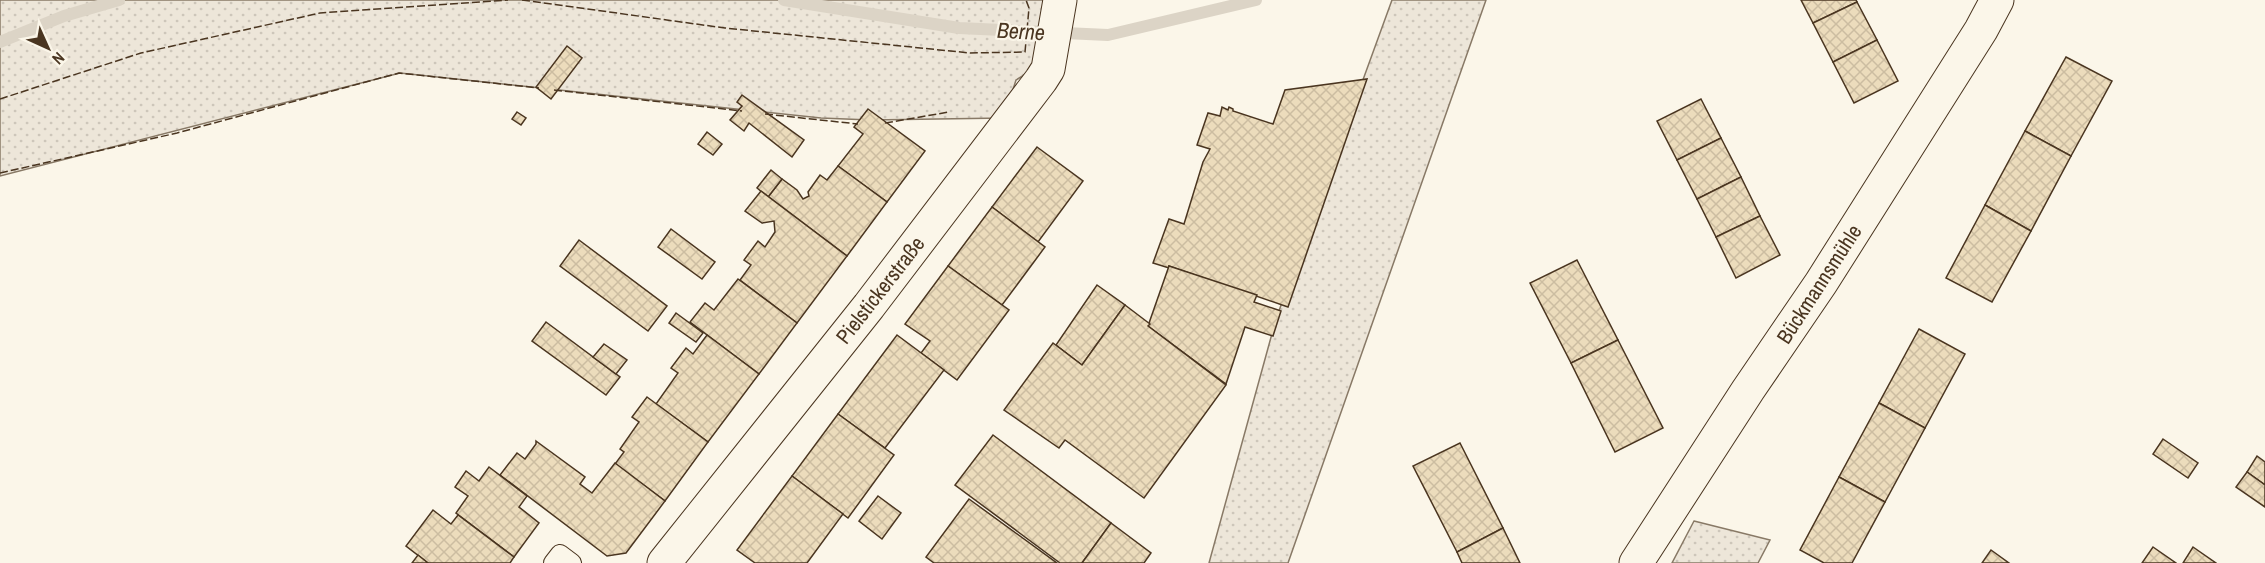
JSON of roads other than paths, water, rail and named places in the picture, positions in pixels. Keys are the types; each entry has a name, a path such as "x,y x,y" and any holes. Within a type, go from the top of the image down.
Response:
{"street":[{"name":"Pielstickerstraße","path":"664,563 869,306 1041,80 1048,69 1060,0"},
{"name":"Bückmannsmühle","path":"1636,563 1865,214 1981,30 1996,0"}],"lane":[{"path":"553,563 560,554 572,563"}],"waterway":[{"name":"Berne","path":"0,42 64,16 119,0"},
{"name":"Berne","path":"784,0 959,28 1108,35 1256,0"}]}
